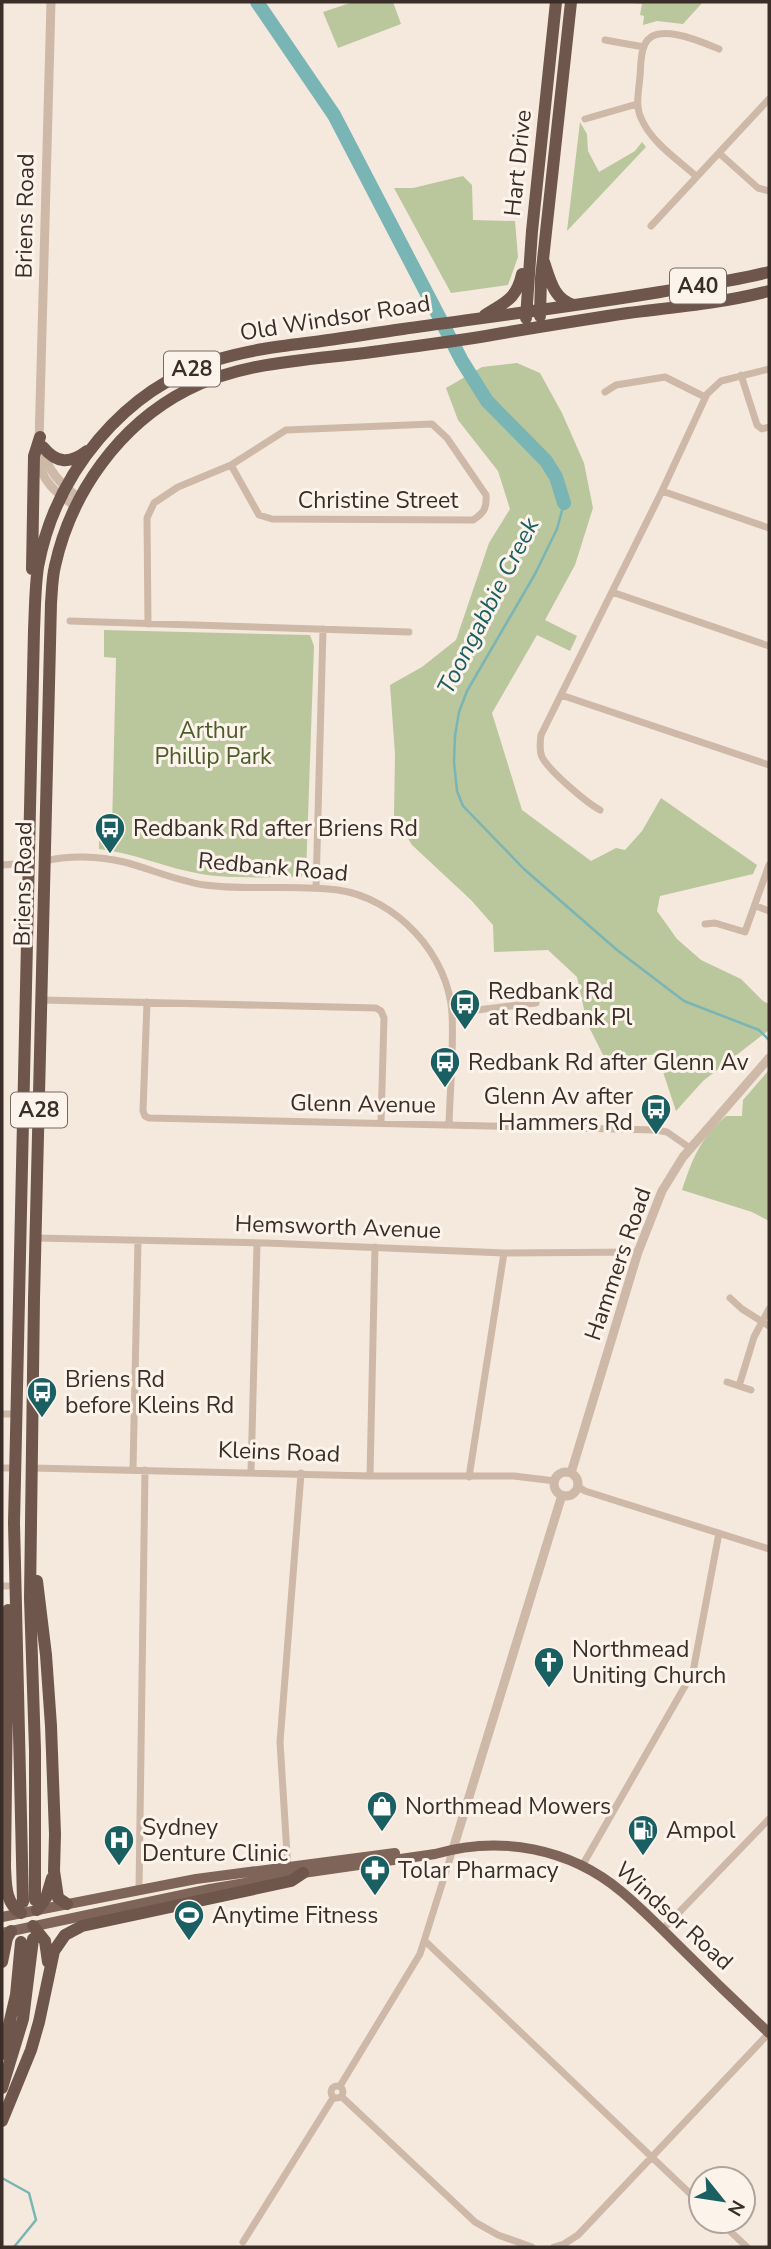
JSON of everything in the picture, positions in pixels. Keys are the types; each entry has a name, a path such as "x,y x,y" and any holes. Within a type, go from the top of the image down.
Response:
{"highway":[{"name":"Hart Drive","path":"527,328 525,312 532,231 556,2"},
{"name":"Hart Drive","path":"542,327 540,310 543,258 571,2"},
{"name":"A28","path":"479,319 510,300 519,287 532,231"},
{"path":"543,258 556,293 564,302 575,305"},
{"name":"Old Windsor Road","path":"35,593 50,522 64,492 92,447 129,408 149,393 193,368 237,354 575,305 769,272"},
{"name":"Old Windsor Road","path":"77,502 111,451 126,435 166,402 187,390 233,372 629,313 689,307 769,291"},
{"path":"41,439 52,457 62,461 75,459 92,447"},
{"path":"35,593 32,565 34,456 41,439"},
{"name":"Briens Road","path":"2,2088 23,2019 35,1721 30,1598 51,603 54,569 77,502"},
{"name":"Briens Road","path":"14,1523 8,1468 16,1414 35,593"},
{"name":"Redbank Road","path":"29,863 45,861"},
{"name":"Kleins Road","path":"8,1468 32,1468"},
{"path":"14,1523 5,1586 5,1867 10,1901 43,1937 47,1948 48,1977"},
{"name":"A28","path":"2,2054 16,1995 28,1919 14,1523"},
{"path":"31,1529 46,1655 51,1726 54,1871 57,1894 66,1904"},
{"path":"2,1881 5,1867"},
{"path":"28,1919 48,1893 54,1871"},
{"path":"2,2121 31,2050 54,1951 65,1935 82,1926 291,1881 303,1873"},
{"path":"2,1962 5,1933"}],"main road":[{"name":"Windsor Road","path":"28,1919 51,1907 196,1879 288,1871 303,1873 453,1849 509,1845 539,1850 582,1866 621,1892 769,2033"},
{"name":"Windsor Road","path":"2,1917 59,1922 288,1871 436,1847 453,1849"},
{"path":"5,1933 28,1919"}],"street":[{"name":"Briens Road","path":"51,2 41,439 48,466 64,492 77,502"},
{"path":"696,176 653,137 640,117 638,104 644,47 649,38 657,34 681,36 719,49"},
{"path":"605,40 644,47"},
{"path":"651,226 769,99"},
{"path":"585,120 638,104"},
{"path":"719,153 758,188 769,191"},
{"path":"600,810 588,803 543,759 541,735 662,491 705,397 721,381 769,369"},
{"path":"741,375 757,425 762,429 769,427"},
{"path":"605,392 616,385 665,377 705,397"},
{"name":"Christine Street","path":"148,624 147,518 154,503 178,487 231,465 286,430 432,424 447,438 486,495 487,505 482,514 473,520 272,519 259,515 231,465"},
{"path":"662,491 769,528"},
{"path":"612,592 769,646"},
{"path":"70,621 409,632"},
{"path":"316,888 323,629"},
{"path":"561,695 769,765"},
{"name":"Redbank Road","path":"45,861 102,858 208,886 342,891 384,907 408,925 424,943 440,968 447,987 452,1013 449,1125"},
{"name":"Redbank Road","path":"2,864 29,863"},
{"path":"705,924 715,923 745,932 769,865"},
{"path":"756,906 769,911"},
{"path":"42,1000 376,1008 384,1018 381,1123"},
{"name":"Glenn Avenue","path":"147,1002 145,1116 656,1130 667,1132 690,1148"},
{"path":"452,1013 536,1003"},
{"name":"Hammers Road","path":"571,1473 638,1252 663,1191 690,1148 769,1058"},
{"name":"Hemsworth Avenue","path":"36,1238 504,1253 638,1252"},
{"path":"132,1469 138,1241"},
{"path":"251,1472 257,1244"},
{"path":"370,1476 375,1247"},
{"path":"469,1477 504,1253"},
{"path":"730,1298 766,1324"},
{"path":"739,1386 754,1337 766,1324 769,1309"},
{"path":"727,1382 751,1390"},
{"path":"2,1414 16,1414"},
{"name":"Kleins Road","path":"32,1468 370,1476 514,1476 555,1480"},
{"path":"139,1889 145,1469"},
{"path":"288,1871 280,1742 301,1473"},
{"path":"561,1473 571,1473 577,1480 577,1486 573,1493 562,1495 555,1488 555,1480 561,1473"},
{"path":"577,1486 769,1549"},
{"path":"243,2242 344,2091 340,2086 409,1973 425,1941 562,1495"},
{"path":"582,1866 693,1672 719,1533"},
{"path":"662,1930 769,1819"},
{"path":"425,1941 687,2191"},
{"path":"554,2247 578,2235 769,2033"},
{"path":"338,2097 475,2222 498,2235 532,2247"},
{"path":"734,2235 747,2247"}],"green space":[{"path":"353,2 393,2 401,24 338,48 323,12"},
{"path":"623,2 703,2 683,24 657,21 643,25 644,16 640,15 642,4"},
{"path":"580,122 587,134 588,151 599,172 635,151 642,142 646,147 567,231"},
{"path":"463,176 472,185 473,220 515,221 518,257 508,285 451,293 394,188 413,188"},
{"path":"517,363 540,373 562,413 584,463 593,508 575,565 545,620 577,636 570,651 537,635 492,713 522,810 591,861 616,848 625,850 642,831 661,798 757,865 753,874 660,896 657,911 677,939 701,960 741,979 769,1004 769,1030 703,1081 676,1111 657,1054 606,1061 587,1023 577,977 548,950 494,952 493,925 471,900 412,845 394,816 395,754 390,685 422,667 456,640 489,543 510,509 498,471 458,420 446,388 482,367"},
{"name":"Arthur Phillip Park","path":"104,630 310,635 314,646 306,874 300,877 212,876 99,849 99,829 112,829 116,658 104,657"},
{"path":"769,1070 769,1221 752,1212 682,1190 694,1158 704,1141 726,1116 742,1116 743,1100"}],"waterway":[{"name":"Toongabbie Creek","path":"257,2 334,115 462,361 487,401 546,461 556,477 564,503"},
{"name":"Toongabbie Creek","path":"564,503 557,529 535,574 467,691 459,712 454,762 457,791 463,806 524,869 617,950 684,1001 759,1030 769,1040"},
{"path":"2,2178 29,2193 36,2220 14,2247"}],"place":[{"name":"Redbank Rd after Briens Rd","path":"110,855"},
{"name":"Redbank Rd at Redbank Pl","path":"465,1031"},
{"name":"Redbank Rd after Glenn Av","path":"445,1089"},
{"name":"Glenn Av after Hammers Rd","path":"656,1136"},
{"name":"Briens Rd before Kleins Rd","path":"42,1419"},
{"name":"Northmead Uniting Church","path":"549,1689"},
{"name":"Northmead Mowers","path":"382,1833"},
{"name":"Ampol","path":"643,1857"},
{"name":"Sydney Denture Clinic","path":"119,1867"},
{"name":"Tolar Pharmacy","path":"375,1897"},
{"name":"Anytime Fitness","path":"189,1942"}]}
